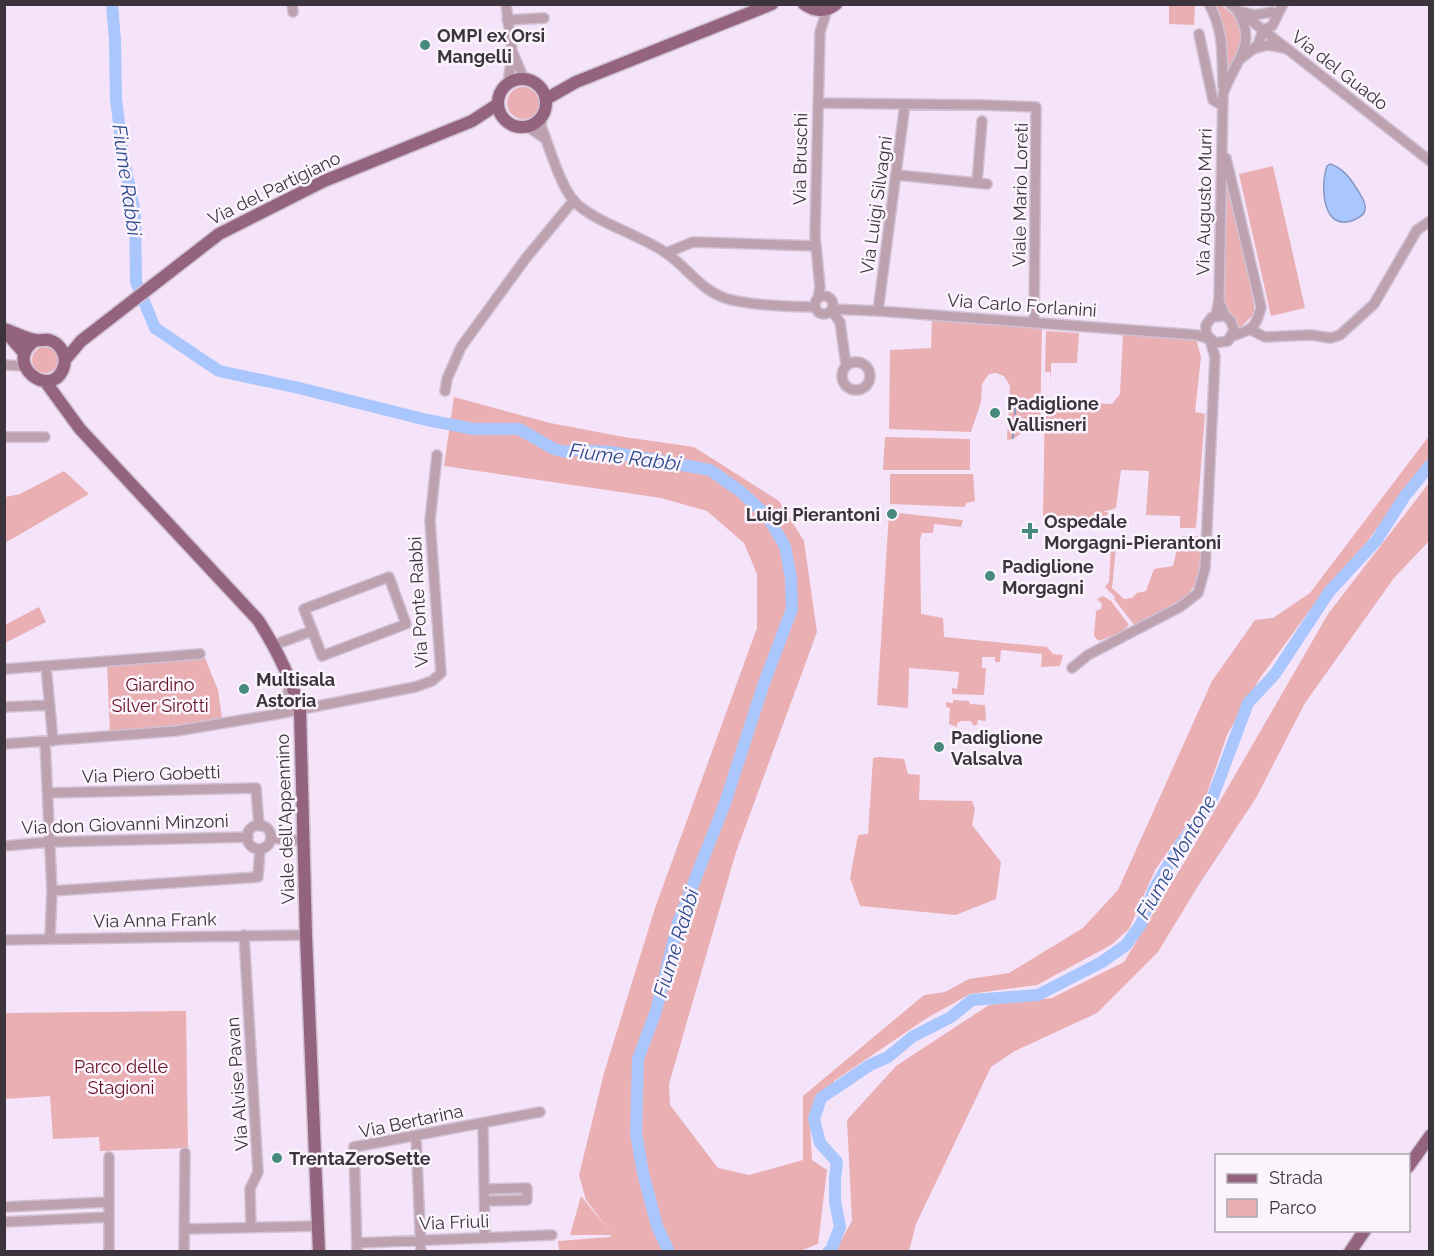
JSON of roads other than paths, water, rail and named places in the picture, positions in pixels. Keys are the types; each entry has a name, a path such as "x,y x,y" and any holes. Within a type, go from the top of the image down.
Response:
{"main road":[{"path":"546,99 576,82 772,4"},
{"path":"759,10 781,4"},
{"path":"809,7 832,7"},
{"path":"540,87 546,99 542,117 527,126 514,126 503,118 498,104 500,92 508,83 524,79 540,87 576,82"},
{"name":"Via del Partigiano","path":"65,360 81,341 219,234 268,207 324,181 472,121 498,104"},
{"name":"Via del Partigiano","path":"472,121 503,118"},
{"path":"4,329 36,340 46,339 61,347 65,360 59,375 59,399"},
{"path":"4,329 24,353"},
{"path":"24,366 24,353 36,340"},
{"path":"56,343 81,341"},
{"name":"Viale dell'Appennino","path":"24,366 34,379 45,381 80,429 258,620 274,645 300,710 306,935 319,1251"},
{"path":"45,381 59,375"},
{"path":"1410,1164 1430,1136"},
{"path":"1350,1251 1364,1232"}],"street":[{"path":"506,4 512,51 524,79"},
{"path":"1209,4 1218,22 1222,40 1223,94"},
{"path":"1262,30 1272,26 1274,15 1282,4"},
{"name":"Via Bruschi","path":"809,7 820,32"},
{"name":"Via Bruschi","path":"826,305 820,287 816,246 818,103 820,32 832,7"},
{"path":"1233,7 1255,15 1274,15"},
{"name":"Via Augusto Murri","path":"1233,7 1246,26 1249,46"},
{"name":"Via del Guado","path":"1233,7 1430,161"},
{"path":"1274,15 1280,37 1286,48"},
{"path":"507,20 544,18"},
{"name":"Via Augusto Murri","path":"1220,316 1218,300 1223,94 1239,60 1249,46 1262,39 1262,30"},
{"name":"Via Augusto Murri","path":"1199,34 1213,100 1222,105"},
{"path":"1249,46 1269,45 1286,48"},
{"path":"508,83 512,51"},
{"name":"Viale Mario Loreti","path":"818,103 1036,107 1034,323"},
{"name":"Via Luigi Silvagni","path":"878,311 905,104"},
{"path":"542,117 541,126 546,140 566,190 574,200 593,215 649,242 678,262 705,288 727,299 826,305 839,326 850,363"},
{"path":"897,175 982,183 982,121"},
{"path":"527,126 546,140"},
{"path":"1223,147 1261,307 1258,319 1248,331"},
{"path":"445,391 447,379 461,347 526,258 574,200"},
{"path":"1233,333 1248,331 1265,337 1311,335 1331,338 1347,332 1374,304 1417,230 1430,221"},
{"path":"666,253 693,242 816,246"},
{"path":"678,262 682,246"},
{"name":"Via Carlo Forlanini","path":"826,305 845,310 1034,323 1209,340"},
{"path":"1072,668 1088,656 1180,607 1198,593 1205,568 1208,321 1220,316 1232,321 1233,333 1228,341 1209,340"},
{"path":"4,365 24,366"},
{"path":"4,436 45,437"},
{"name":"Via Ponte Rabbi","path":"300,710 415,687 432,681 441,673 430,521 437,455"},
{"path":"388,577 406,624 322,656 312,631 304,609 388,577"},
{"path":"274,645 312,631"},
{"path":"4,669 200,654"},
{"path":"46,666 50,705 48,793 52,891 50,938"},
{"path":"275,714 286,703 290,681"},
{"path":"4,707 50,705"},
{"path":"4,744 176,731 300,710"},
{"name":"Via Piero Gobetti","path":"48,793 256,788 259,826"},
{"path":"259,826 266,828 271,838 266,847 260,849 252,847 248,837 252,828 259,826"},
{"name":"Via don Giovanni Minzoni","path":"4,846 50,842 248,837"},
{"path":"271,838 304,841"},
{"path":"52,891 258,877 260,849"},
{"name":"Via Alvise Pavan","path":"244,935 258,1172 250,1189 251,1228"},
{"name":"Via Anna Frank","path":"4,940 306,935"},
{"name":"Via Bertarina","path":"357,1247 354,1147 540,1112"},
{"path":"483,1123 485,1237"},
{"path":"416,1136 421,1251"},
{"path":"184,1251 185,1153"},
{"path":"109,1157 109,1251"},
{"path":"484,1189 527,1188 527,1200 484,1201"},
{"path":"4,1207 109,1202"},
{"path":"4,1222 109,1217"},
{"path":"185,1229 318,1226"},
{"name":"Via Friuli","path":"357,1247 420,1239 552,1235"}],"water":[{"path":"1330,164 1346,174 1363,199 1365,207 1362,216 1345,222 1336,220 1330,215 1324,196 1324,185 1327,166"}],"waterway":[{"name":"Fiume Rabbi","path":"112,4 116,99 123,156 135,213 136,282 155,328 219,371 427,420 474,429 519,429 554,449 566,452 576,450 611,452 710,470 740,491 767,516 785,546 791,578 792,609 763,686 725,803 678,923 656,1011 638,1059 636,1133 643,1173 657,1226 669,1252"},
{"path":"1015,414 1016,397"},
{"path":"1013,438 1014,421"},
{"name":"Fiume Montone","path":"828,1252 831,1250 840,1227 835,1201 837,1162 820,1143 814,1119 821,1098 870,1065 888,1057 912,1037 951,1017 972,1000 1038,995 1102,962 1126,945 1141,924 1154,889 1180,845 1209,807 1248,703 1275,674 1329,592 1376,541 1405,496 1430,465"}],"place":[{"name":"OMPI ex Orsi Mangelli","path":"425,45"},
{"name":"Padiglione Vallisneri","path":"995,413"},
{"name":"Luigi Pierantoni","path":"892,514"},
{"name":"Ospedale Morgagni-Pierantoni","path":"1030,531"},
{"name":"Padiglione Morgagni","path":"990,576"},
{"name":"Multisala Astoria","path":"244,689"},
{"name":"Padiglione Valsalva","path":"939,747"},
{"name":"TrentaZeroSette","path":"277,1158"}],"park label":[{"name":"Giardino Silver Sirotti","path":"160,694"},
{"name":"Parco delle Stagioni","path":"121,1076"}]}
